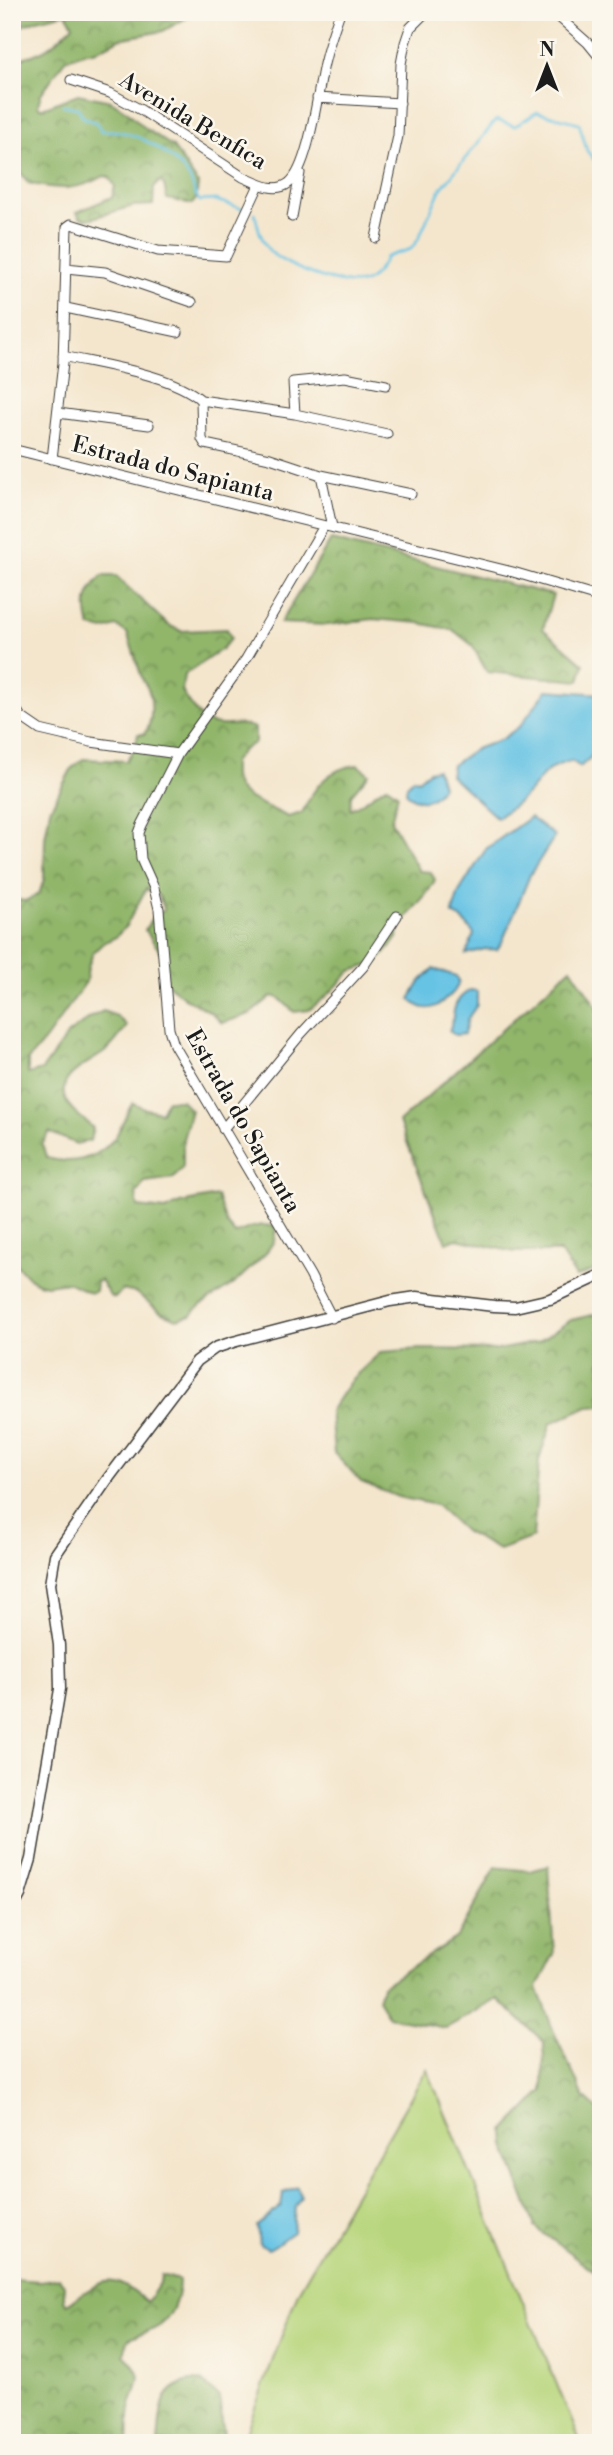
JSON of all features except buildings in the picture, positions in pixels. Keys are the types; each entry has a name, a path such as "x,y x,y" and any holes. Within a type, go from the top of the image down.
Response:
{"main road":[{"path":"12,1910 32,1859 60,1689 59,1645 50,1584 55,1555 107,1480 197,1361 215,1348 233,1342 417,1297 494,1306 534,1304 601,1275"}],"street":[{"name":"Avenida Benfica","path":"71,80 110,93 141,110 243,177 259,185 277,188 295,177 303,157 324,63 340,12"},
{"path":"376,238 398,136 401,64 405,43 410,28 426,12"},
{"path":"553,12 588,43 601,60"},
{"path":"317,98 400,103"},
{"path":"292,218 303,157"},
{"path":"52,459 63,356 67,227 71,224 158,251 226,256 259,185"},
{"path":"66,268 105,272 192,302"},
{"path":"66,308 178,332"},
{"path":"63,356 158,379 184,388 201,400 295,414 387,435"},
{"path":"295,414 293,382 345,377 386,385"},
{"path":"201,400 202,439 205,444 270,458 321,475 411,494"},
{"path":"58,413 149,425"},
{"name":"Estrada do Sapianta","path":"12,449 328,526 601,598"},
{"path":"321,475 328,526"},
{"name":"Estrada do Sapianta","path":"328,526 246,659 178,754 142,825 139,844 141,859 154,888 159,909 169,1029 174,1045 310,1275 332,1318"},
{"path":"12,704 22,717 40,730 91,742 178,754"},
{"path":"223,1129 301,1034 363,967 397,916"}],"green space":[{"path":"12,12 197,12 163,31 119,39 94,52 86,52 65,60 41,94 38,105 43,108 78,94 111,101 173,147 198,184 196,199 192,204 167,199 164,185 160,181 154,187 153,205 133,206 89,219 80,217 77,212 112,197 115,186 109,177 104,176 77,187 49,187 28,183 22,174 12,167 12,60 46,49 73,25 66,13 12,30"},
{"path":"331,540 553,595 543,629 584,664 579,681 487,672 472,645 453,630 419,623 373,619 328,625 280,623"},
{"path":"102,576 116,576 168,625 181,631 227,629 231,638 222,649 184,675 182,691 205,721 255,728 255,742 233,762 233,776 238,789 249,798 288,817 302,813 323,780 338,770 358,765 369,774 351,795 350,809 387,786 398,794 391,821 419,871 431,872 435,880 401,924 397,938 381,958 351,971 309,1010 294,1012 279,998 272,996 250,1014 222,1023 211,1012 186,999 164,981 162,954 145,930 152,918 164,910 159,896 146,889 126,926 116,937 103,943 93,953 86,982 28,1060 28,1074 42,1070 68,1034 91,1017 103,1011 117,1016 127,1026 117,1040 106,1051 76,1071 65,1084 66,1101 93,1128 90,1141 76,1144 49,1132 42,1145 47,1158 74,1161 98,1153 115,1137 133,1103 161,1112 167,1100 181,1100 191,1110 183,1139 183,1167 174,1178 145,1182 136,1194 138,1207 166,1210 180,1203 217,1196 226,1223 235,1234 260,1225 276,1227 274,1241 266,1253 235,1283 201,1305 191,1315 177,1319 162,1313 136,1293 122,1290 115,1298 110,1296 100,1280 96,1282 95,1291 90,1293 68,1282 46,1285 38,1283 30,1279 12,1260 12,1248 16,1244 12,1236 12,899 25,901 39,894 44,879 45,838 50,809 72,768 83,759 126,761 135,747 138,734 144,734 147,729 151,715 147,686 127,633 116,626 104,630 90,627 87,599"},
{"path":"571,968 601,1013 601,1268 576,1277 560,1252 515,1252 457,1239 446,1242 399,1122"},
{"path":"601,1313 601,1405 588,1406 551,1423 539,1460 533,1537 499,1550 465,1532 436,1505 398,1497 361,1482 334,1453 330,1411 352,1379 381,1352 420,1349 497,1350 538,1342 571,1320"},
{"path":"548,1866 554,1954 537,1987 555,2035 584,2097 601,2113 601,2276 535,2227 505,2145 504,2131 543,2091 544,2042 498,1999 446,2028 389,2017 378,1999 382,1986 457,1937 496,1867 530,1871"},
{"path":"427,2069 581,2443 242,2443 298,2292"},
{"path":"161,2275 179,2280 173,2308 160,2325 128,2339 124,2355 136,2369 139,2381 130,2409 128,2443 12,2443 12,2279 40,2281 59,2278 64,2284 64,2300 67,2304 91,2288 107,2282 124,2286 147,2302 160,2283"},
{"path":"201,2381 219,2397 225,2443 158,2443 161,2413 166,2397 179,2385"}],"water":[{"path":"547,690 601,694 601,748 580,767 572,761 548,770 521,800 497,818 450,775 452,765 476,749 502,739 520,726"},
{"path":"437,769 442,786 435,796 421,800 406,792 407,785 413,778 418,780 429,771"},
{"path":"530,817 555,836 530,875 497,950 485,949 466,954 474,934 461,918 452,914 459,892 486,849"},
{"path":"434,969 456,976 459,981 454,992 441,1004 423,1008 410,999 420,982"},
{"path":"470,990 477,991 477,1005 468,1018 464,1034 455,1035 449,1031 456,1005"},
{"path":"297,2187 301,2197 295,2207 293,2232 268,2249 259,2244 257,2226 281,2206 283,2193"}],"waterway":[{"path":"63,105 78,108 83,117 97,123 101,131 138,137 161,150 189,177 200,201 215,200 243,209"},
{"path":"255,213 263,241 275,255 299,269 356,284 372,278 386,257 411,249 418,240 440,190 496,120 515,126 537,112 579,123 587,151 601,168"}]}
